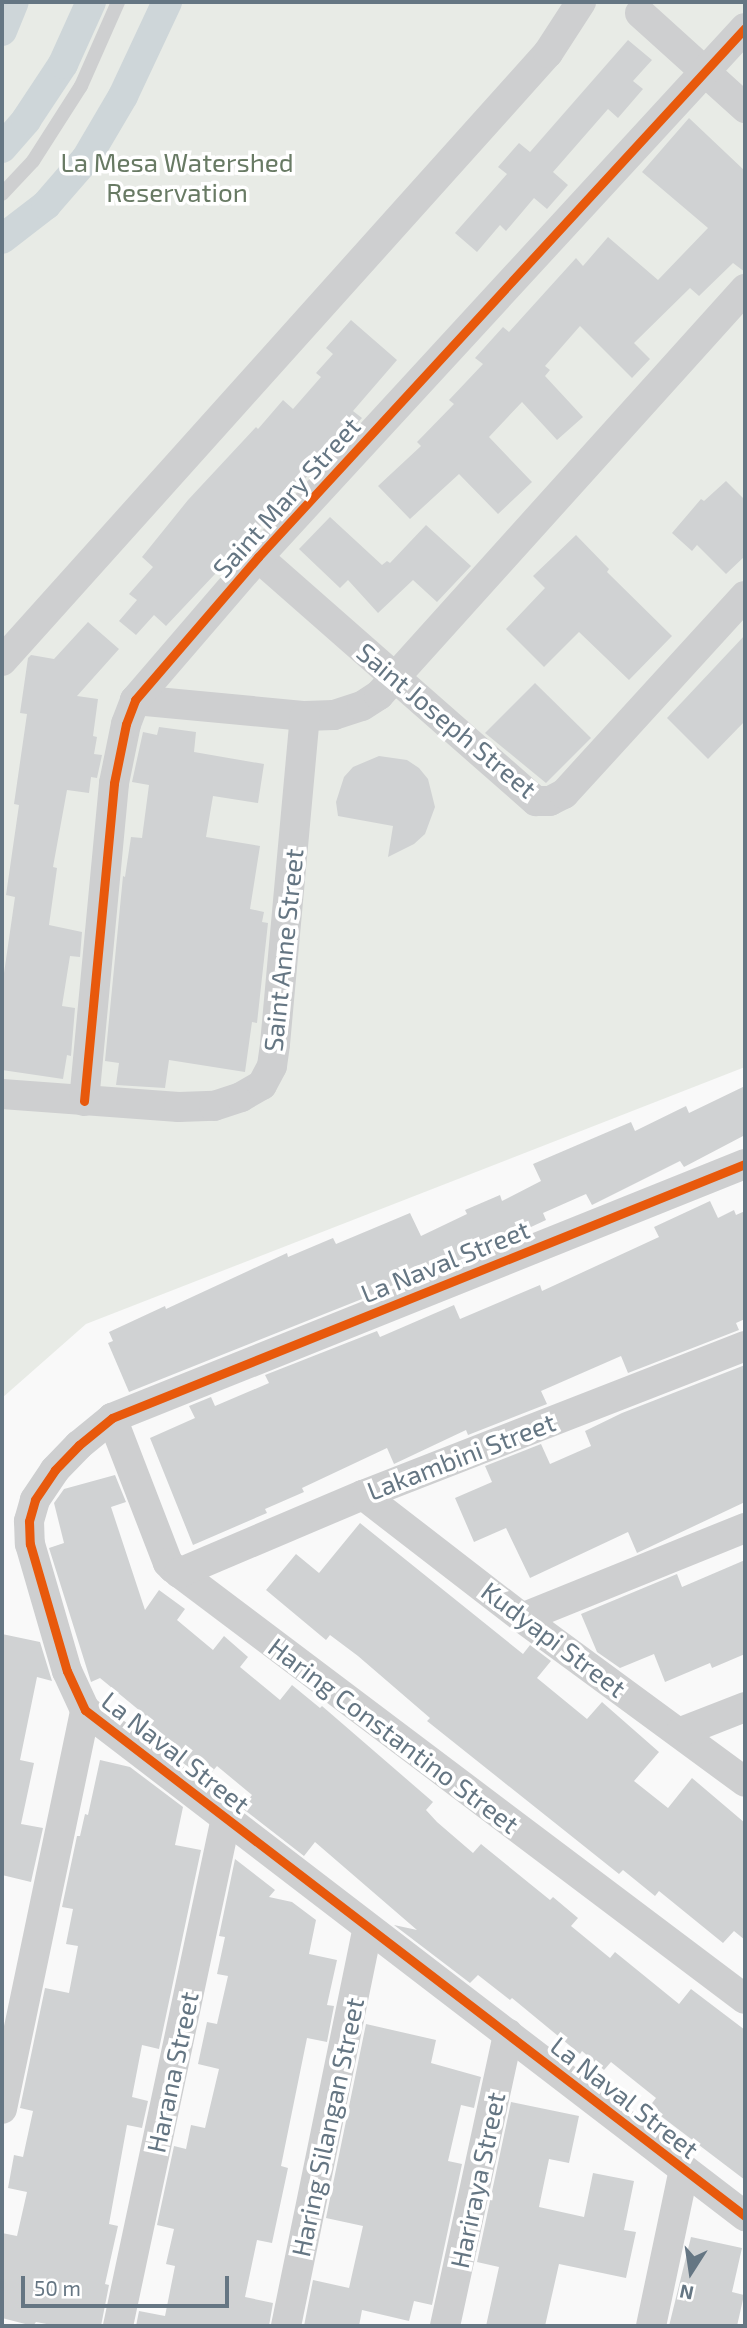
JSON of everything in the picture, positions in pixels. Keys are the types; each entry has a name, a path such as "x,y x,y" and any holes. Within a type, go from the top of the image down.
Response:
{"street":[{"path":"2,661 548,53 581,2"},
{"path":"640,13 745,108"},
{"name":"Saint Mary Street","path":"84,1101 114,783 126,724 135,700 258,557 745,28"},
{"path":"135,700 305,716 334,715 362,706 379,695 745,289"},
{"name":"Saint Joseph Street","path":"258,557 536,801 550,801 564,794 745,596"},
{"name":"Saint Anne Street","path":"2,1094 179,1107 214,1105 241,1097 262,1084 272,1066 275,1044 305,716"},
{"name":"La Naval Street","path":"745,1164 111,1418 55,1470 35,1500 29,1521 30,1544 66,1671 85,1710 745,2216"},
{"name":"Lakambini Street","path":"179,1573 363,1494 745,1346"},
{"name":"Haring Constantino Street","path":"111,1418 168,1563 745,1999"},
{"name":"Kudyapi Street","path":"363,1494 522,1618 681,1732 745,1782"},
{"path":"522,1618 745,1528"},
{"path":"681,1732 745,1707"},
{"path":"2,2109 85,1710"},
{"name":"Harana Street","path":"118,2326 226,1818"},
{"name":"Haring Silangan Street","path":"286,2326 368,1928"},
{"name":"Hariraya Street","path":"445,2326 508,2034"},
{"path":"651,2326 684,2169"}],"lane":[{"path":"2,194 33,160 81,86 118,2"}],"green space":[{"name":"La Mesa Watershed Reservation","path":"2,2 745,2 745,1067 86,1324 2,1398"}],"building":[{"path":"628,40 652,60 633,81 643,89 618,118 608,109 553,172 568,185 547,209 534,198 506,231 500,225 477,252 455,233 507,174 498,167 519,143 530,152"},
{"path":"689,118 745,171 745,272 733,263 699,296 690,288 634,343 650,359 632,378 580,326 545,366 550,370 545,376 583,417 557,440 522,402 489,437 532,482 498,514 459,474 410,519 378,486 421,446 417,442 454,404 449,400 483,364 475,358 503,327 509,332 576,258 583,266 608,237 658,280 708,228 642,172"},
{"path":"351,320 397,360 353,411 362,418 166,626 154,615 136,635 119,621 137,600 129,594 153,567 142,557 188,500 283,400 293,409 321,377 316,373 333,354 326,348"},
{"path":"726,481 745,500 745,556 726,574 697,545 692,551 672,533 701,499 704,501"},
{"path":"330,517 382,565 387,561 390,563 426,525 471,566 437,602 413,580 378,613 348,580 340,588 299,549"},
{"path":"576,535 609,569 607,572 672,636 629,680 579,632 544,667 506,629 545,588 533,576"},
{"path":"88,622 119,649 77,696 98,699 93,736 97,737 94,754 102,755 97,778 91,777 89,793 67,790 53,867 57,868 49,925 82,932 80,957 70,956 62,1006 75,1008 71,1056 67,1055 63,1079 2,1070 2,987 15,897 6,895 19,805 14,804 27,714 20,713 28,658 31,655 54,659"},
{"path":"745,635 745,721 708,759 667,718"},
{"path":"535,683 591,738 546,783 485,733"},
{"path":"159,727 196,732 194,752 264,764 258,803 213,796 206,837 260,846 250,909 264,912 262,922 268,923 257,1023 252,1022 245,1072 169,1060 165,1088 116,1085 119,1063 105,1061 123,876 125,877 131,837 142,838 149,785 132,782 143,732 157,735"},
{"path":"379,756 407,760 419,768 428,779 435,807 425,834 414,844 388,857 393,826 338,816 336,802 344,777 353,767"},
{"path":"745,1086 745,1135 684,1167 680,1161 592,1205 586,1194 543,1213 546,1220 516,1234 517,1237 440,1268 438,1265 362,1299 129,1392 108,1343 113,1341 109,1332 165,1306 166,1309 287,1253 288,1257 333,1238 336,1244 410,1213 421,1236 467,1214 465,1210 500,1195 502,1201 541,1181 533,1164 631,1122 635,1131 686,1106 689,1113"},
{"path":"710,1201 718,1218 734,1210 736,1215 745,1211 745,1319 736,1323 739,1330 628,1373 621,1356 541,1391 547,1404 468,1435 466,1430 394,1464 387,1448 302,1488 304,1492 265,1509 267,1513 193,1545 150,1438 195,1418 189,1406 211,1397 215,1406 269,1383 265,1375 377,1331 380,1337 454,1305 460,1319 540,1285 542,1291 659,1237 654,1227"},
{"path":"745,1365 745,1502 637,1553 628,1532 530,1578 506,1528 474,1542 455,1498 492,1482 485,1466 541,1444 550,1464 591,1446 585,1431 622,1413"},
{"path":"115,1475 126,1502 111,1507 145,1610 159,1590 185,1609 177,1620 213,1650 224,1636 248,1657 240,1667 280,1700 292,1685 320,1708 322,1706 433,1802 426,1810 437,1822 473,1853 481,1844 550,1900 553,1897 578,1918 571,1926 610,1958 615,1952 679,2004 691,1989 745,2030 745,2180 649,2107 656,2098 611,2062 604,2070 582,2051 580,2054 512,1998 510,2000 478,1975 470,1983 394,1925 417,1930 315,1842 304,1856 242,1808 252,1795 217,1766 205,1780 142,1731 151,1720 100,1678 91,1682 49,1548 64,1543 54,1503 64,1489"},
{"path":"360,1523 523,1654 530,1645 551,1661 537,1678 587,1719 602,1702 659,1752 634,1781 668,1808 692,1778 745,1823 745,1940 734,1931 723,1943 659,1891 655,1896 623,1870 619,1874 427,1721 430,1718 358,1656 330,1635 326,1640 266,1590 296,1554 319,1573"},
{"path":"745,1560 745,1654 712,1668 710,1663 665,1682 654,1654 620,1668 597,1652 581,1614 677,1574 682,1587"},
{"path":"2,1634 40,1642 52,1681 37,1677 20,1760 34,1763 21,1824 43,1828 31,1882 2,1875"},
{"path":"100,1760 130,1767 183,1807 175,1845 201,1850 159,2049 142,2045 132,2097 148,2101 142,2128 127,2125 109,2224 118,2226 105,2284 109,2285 101,2326 57,2326 36,2322 33,2326 2,2318 2,2233 17,2236 27,2192 8,2188 14,2155 23,2157 33,2111 20,2108 45,1988 69,1993 78,1946 66,1944 73,1909 62,1907 77,1836 80,1836 85,1814 88,1815"},
{"path":"235,1859 275,1890 269,1897 292,1902 316,1920 309,1954 337,1960 327,2005 334,2006 327,2042 307,2038 281,2166 288,2168 272,2243 257,2240 245,2297 273,2303 269,2326 136,2326 139,2311 165,2316 175,2266 166,2264 174,2229 157,2225 174,2146 186,2149 191,2125 205,2128 219,2069 198,2064 207,2022 217,2024 228,1976 217,1974 225,1937 219,1936"},
{"path":"366,2024 436,2040 431,2063 481,2077 474,2108 461,2105 448,2161 462,2164 432,2305 414,2301 409,2321 362,2310 359,2326 304,2326 313,2280 349,2288 363,2226 326,2218"},
{"path":"511,2102 579,2116 569,2163 549,2159 539,2207 584,2217 593,2173 634,2181 624,2230 636,2232 626,2278 559,2264 545,2326 486,2326 499,2267 477,2262"},
{"path":"691,2237 742,2248 732,2292 744,2295 737,2326 669,2326"}],"waterway":[{"path":"2,31 14,2"},
{"path":"2,148 26,120 63,64 91,2"},
{"path":"2,239 46,205 86,159 123,96 167,2"}],"cycle path":[{"path":"84,1101 114,783 126,724 135,700 258,557 745,28"},
{"path":"745,1164 112,1418 79,1445 55,1470 35,1500 29,1521 30,1544 67,1671 85,1710 745,2216"}]}
